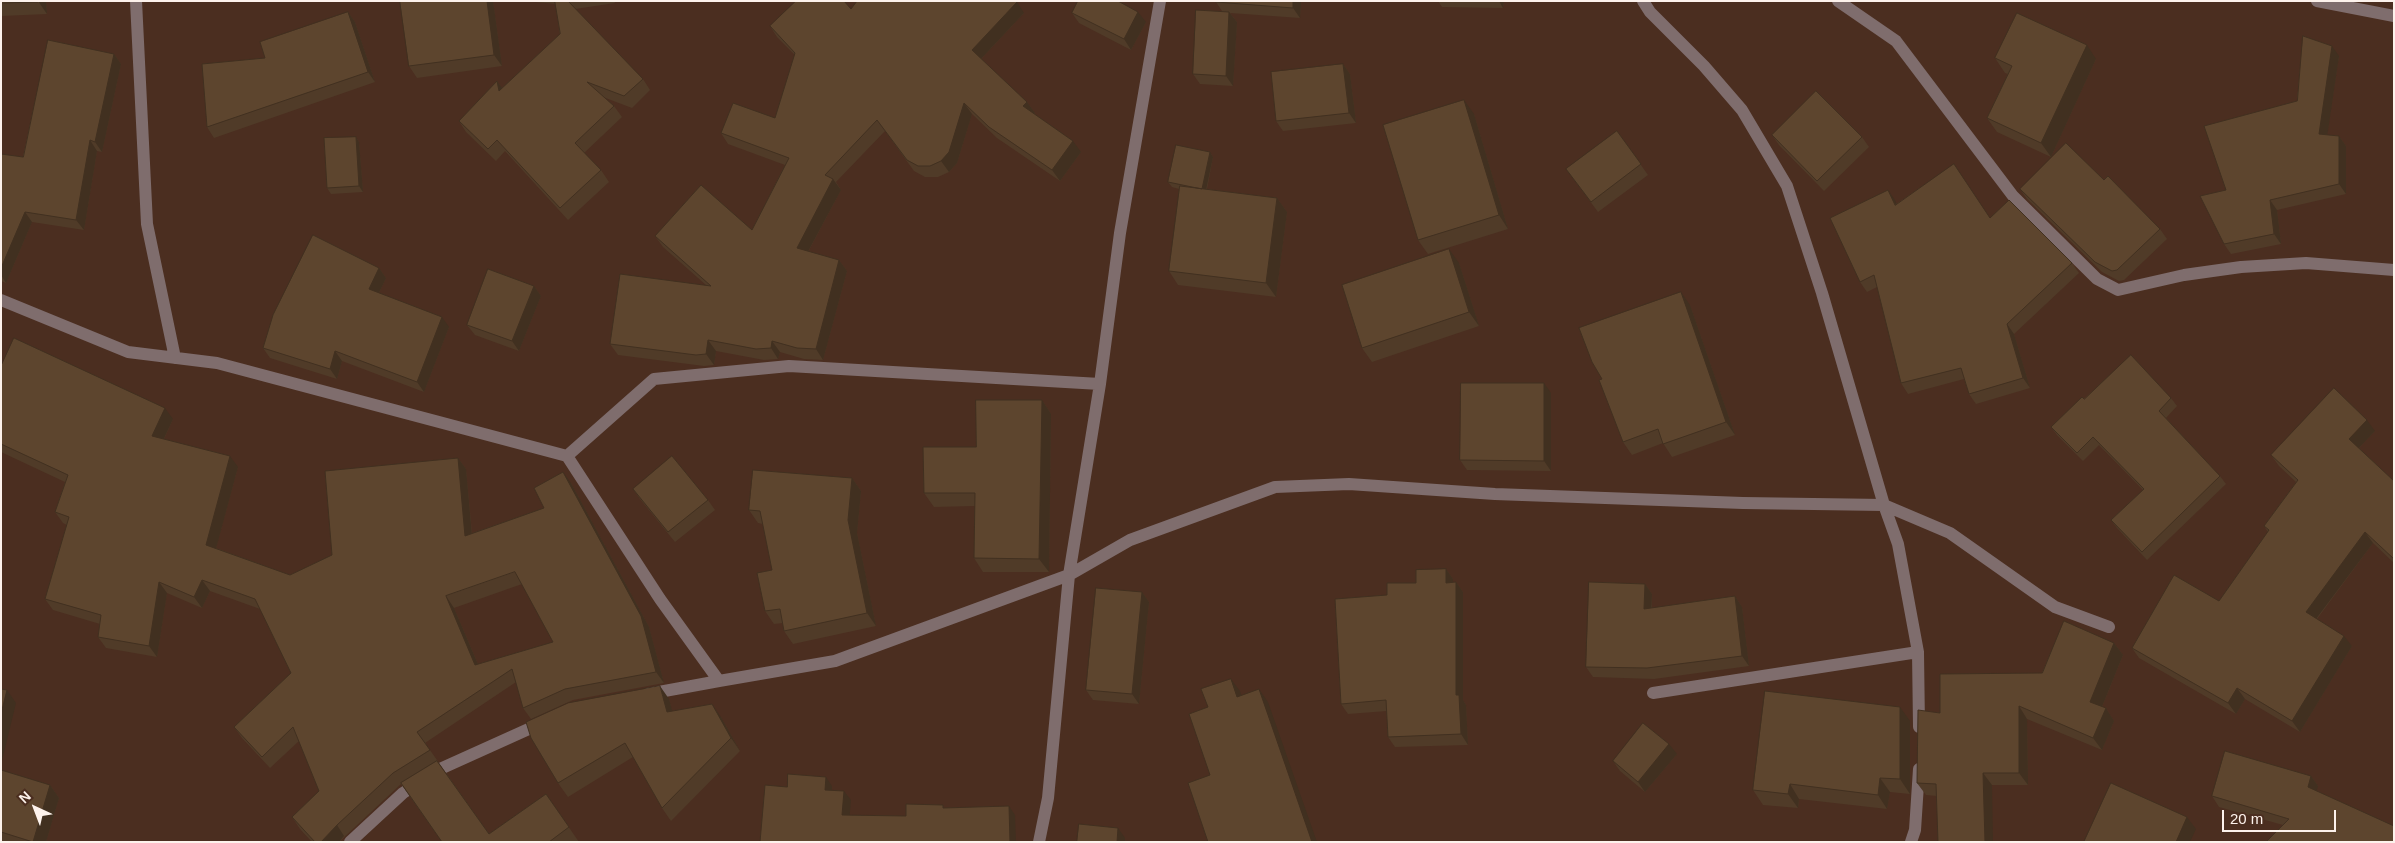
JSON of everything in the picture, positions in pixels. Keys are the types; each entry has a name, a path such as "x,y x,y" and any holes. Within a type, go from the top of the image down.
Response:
{"street":[{"path":"136,1 147,224 175,358"},
{"path":"1039,842 1048,798 1069,575 1100,384 1120,232 1160,1"},
{"path":"1643,1 1650,12 1704,66 1742,110 1787,186 1822,292 1884,505 1898,544 1918,652 1919,737"},
{"path":"1838,1 1896,41 2013,196 2097,279 2118,290 2184,275 2241,267 2306,263 2394,270"},
{"path":"2316,1 2394,16"},
{"path":"1,300 128,352 217,364 567,456 660,599 719,681"},
{"path":"567,456 654,379 789,366 1100,384"},
{"path":"633,697 835,661 1069,575 1130,540 1275,487 1349,484 1495,494 1743,503 1884,505 1950,533 2055,606 2109,627"},
{"path":"1653,693 1918,652"},
{"path":"350,842 403,793 440,769 557,716"},
{"path":"1911,842 1915,830 1919,756"}],"building":[{"path":"1,1 38,1 38,2 1,3"},
{"path":"400,1 487,1 494,55 409,66"},
{"path":"555,1 568,1 643,79 624,96 587,82 614,106 575,143 601,170 560,208 497,140 488,149 459,121 497,81 499,91 560,34"},
{"path":"796,1 844,1 851,9 857,1 1016,1 972,50 1027,102 1023,106 1073,141 1052,170 989,127 964,103 949,152 941,161 930,166 918,166 907,160 877,120 825,175 833,179 797,248 839,260 816,349 797,348 772,341 771,348 756,349 708,340 706,354 696,355 610,344 620,274 711,286 655,236 701,185 752,230 789,158 721,133 733,103 775,118 795,53 770,26"},
{"path":"1078,1 1118,1 1138,12 1124,39 1072,13"},
{"path":"1293,1 1293,8 1216,2"},
{"path":"1196,10 1229,12 1226,76 1193,74"},
{"path":"348,12 368,72 207,127 202,64 265,58 260,42"},
{"path":"2017,13 2087,45 2041,143 1987,118 2012,66 1995,58"},
{"path":"2303,36 2332,46 2319,134 2339,136 2339,184 2270,200 2274,234 2224,244 2200,196 2226,190 2204,126 2297,101"},
{"path":"48,40 114,54 95,142 90,140 76,220 25,212 1,268 1,154 23,157"},
{"path":"1343,64 1349,113 1276,121 1271,72"},
{"path":"1816,91 1862,137 1817,181 1772,135"},
{"path":"1464,100 1499,215 1418,240 1383,125"},
{"path":"1617,131 1641,164 1591,202 1566,169"},
{"path":"356,137 359,186 327,188 324,138"},
{"path":"2066,143 2104,180 2108,176 2160,229 2117,270 2112,271 2095,262 2020,189"},
{"path":"1176,145 1210,152 1202,189 1168,182"},
{"path":"1954,164 1990,218 2009,200 2072,263 2007,324 2023,378 1969,394 1961,368 1901,383 1874,275 1860,282 1830,218 1888,190 1895,205"},
{"path":"1180,186 1277,198 1266,283 1169,271"},
{"path":"313,235 379,268 369,289 442,317 417,382 335,351 330,369 263,348 273,315"},
{"path":"1449,249 1469,312 1362,348 1342,285"},
{"path":"488,269 534,286 512,341 467,325"},
{"path":"1681,292 1726,422 1663,444 1658,429 1623,442 1599,380 1602,379 1592,362 1579,328"},
{"path":"14,338 165,408 152,436 230,456 206,545 290,575 332,555 325,471 458,458 465,536 544,508 534,488 563,472 641,616 656,672 565,689 523,708 512,669 417,732 430,750 393,773 321,842 315,842 292,817 319,791 293,727 262,757 234,727 291,673 255,599 202,580 194,597 159,582 149,646 98,637 101,615 45,599 69,517 55,512 68,475 1,444 1,366","holes":["515,572 553,642 475,665 446,596"]},
{"path":"2131,355 2171,398 2159,411 2220,476 2142,552 2111,520 2144,489 2093,437 2077,453 2051,427 2082,397 2084,399"},
{"path":"1461,383 1544,383 1544,461 1460,460"},
{"path":"2334,388 2367,420 2349,439 2394,481 2394,559 2365,532 2306,612 2344,636 2292,721 2237,688 2228,703 2132,648 2174,575 2219,601 2269,530 2264,526 2298,480 2271,455"},
{"path":"976,400 1042,400 1039,559 974,558 975,493 924,493 923,447 976,447"},
{"path":"672,456 708,500 668,532 633,489"},
{"path":"753,470 852,478 848,520 867,613 784,631 780,609 765,611 757,573 772,570 760,511 749,510"},
{"path":"1446,569 1446,583 1456,582 1456,695 1459,695 1461,734 1388,737 1386,700 1341,704 1335,599 1387,595 1387,583 1416,583 1416,570"},
{"path":"1589,582 1645,584 1644,609 1735,596 1742,656 1647,668 1586,667"},
{"path":"1096,588 1142,592 1132,694 1086,690"},
{"path":"2064,621 2114,643 2090,702 2106,708 2093,738 2019,706 2019,773 1983,773 1985,842 1938,842 1936,784 1917,783 1918,710 1940,713 1940,674 2042,673"},
{"path":"1231,679 1237,697 1259,689 1312,842 1208,842 1188,783 1210,775 1189,714 1208,707 1201,689"},
{"path":"660,686 667,712 712,704 731,738 662,808 625,743 558,783 531,738 526,722 568,703"},
{"path":"1,689 7,690 1,714"},
{"path":"1765,691 1900,707 1900,779 1880,778 1878,795 1790,784 1788,794 1753,790"},
{"path":"1643,723 1669,744 1638,782 1613,761"},
{"path":"2225,751 2311,776 2308,787 2394,826 2394,842 2266,842 2289,819 2212,796"},
{"path":"437,761 489,834 546,794 569,827 549,842 442,842 401,783"},
{"path":"1,770 50,785 33,842 1,832"},
{"path":"788,774 826,777 825,790 844,791 842,815 906,816 906,804 943,805 943,808 1009,806 1010,842 760,842 765,785 787,787"},
{"path":"2111,783 2187,817 2176,842 2084,842"},
{"path":"1079,824 1118,828 1117,842 1077,842"}]}
